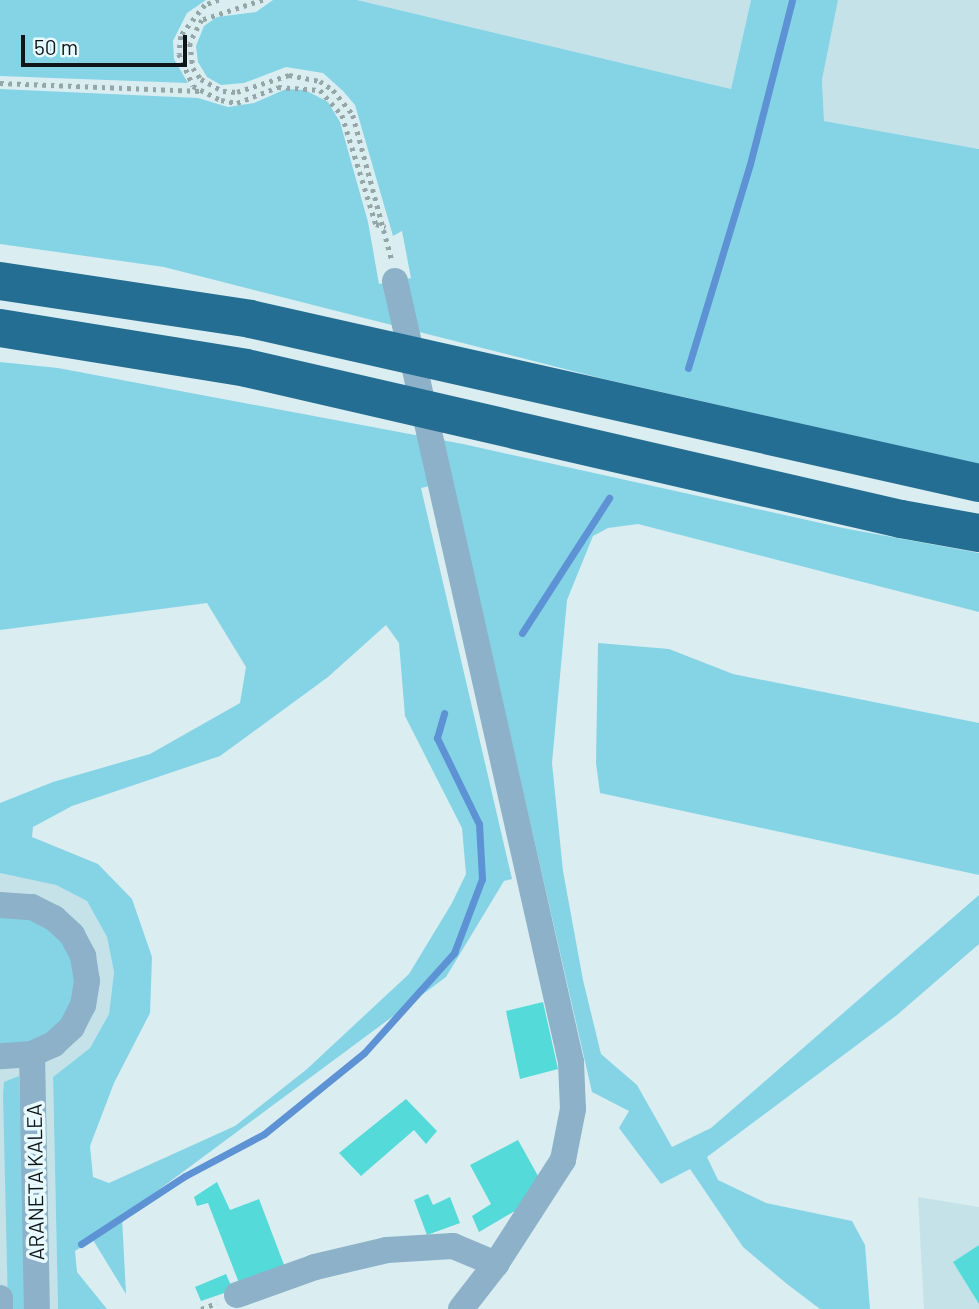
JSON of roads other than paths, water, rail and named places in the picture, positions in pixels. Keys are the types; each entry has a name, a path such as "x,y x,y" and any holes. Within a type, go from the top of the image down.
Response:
{"highway":[{"path":"0,268 96,293"},
{"path":"0,281 96,293 250,319 979,483"},
{"path":"6,330 246,368 901,519 979,533"}],"street":[{"path":"395,281 438,484 571,1062 572,1109 563,1160 496,1264 461,1309"},
{"path":"0,905 32,907 54,918 72,934 83,956 85,993 72,1027 54,1044 33,1054 0,1056"},
{"name":"ARANETA KALEA","path":"33,1054 37,1309"},
{"path":"237,1295 315,1267 387,1250 453,1245 496,1264"},
{"path":"0,1298 0,1309"}],"waterway":[{"path":"688,368 750,164 792,0"},
{"path":"522,633 609,498"},
{"path":"81,1244 185,1176 264,1134 364,1053 454,953 482,879 479,824 437,738 444,713"}]}
